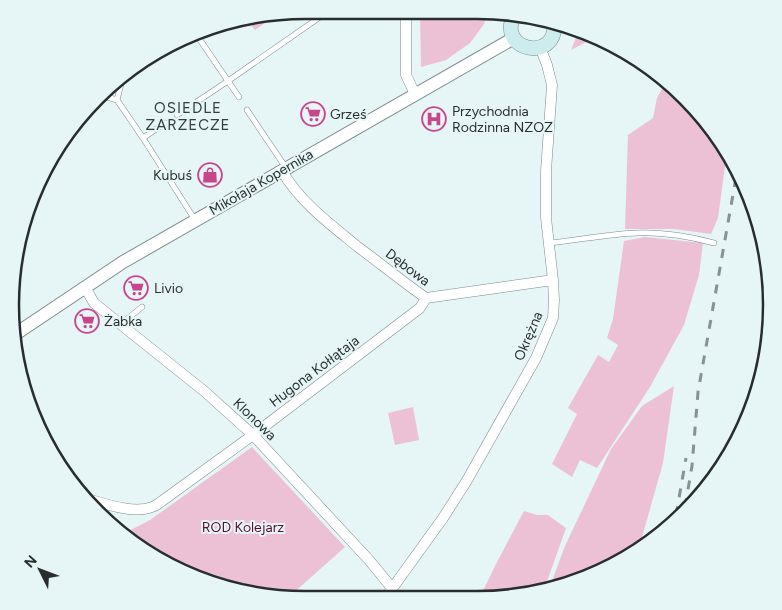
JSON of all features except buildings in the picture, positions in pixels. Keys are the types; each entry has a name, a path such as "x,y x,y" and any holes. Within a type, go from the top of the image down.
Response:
{"main road":[{"path":"510,21 514,38 520,45 530,49 540,48 544,45 551,39 555,30"}],"street":[{"path":"406,19 406,75 415,94"},
{"name":"Mikołaja Kopernika","path":"20,331 122,262 514,38"},
{"name":"Okrężna","path":"390,591 443,518 461,489 536,358 553,318 553,280 546,218 546,171 552,85 540,48"},
{"name":"Dębowa","path":"284,170 291,186 322,218 426,298 553,280"},
{"name":"Klonowa","path":"85,287 94,303 204,391 253,434 392,588"},
{"name":"Hugona Kołłątaja","path":"97,501 127,508 142,509 152,507 162,501 420,308 426,298"}],"lane":[{"path":"177,115 317,19"},
{"path":"200,39 238,97"},
{"path":"117,100 120,86"},
{"path":"108,98 117,100 195,220"},
{"path":"247,110 284,170"},
{"path":"143,138 165,124"},
{"path":"549,243 639,233 690,237 714,243"},
{"path":"121,324 142,306"}],"green space":[{"path":"420,19 485,19 484,24 470,43 446,60 421,67"},
{"path":"268,21 255,30 250,24"},
{"path":"576,37 588,41 571,50"},
{"path":"663,87 692,116 725,163 718,218 711,234 674,229 625,229 628,135 653,118 657,98"},
{"path":"645,237 703,243 699,275 684,325 650,387 597,468 580,460 572,477 552,464 577,414 568,408 598,355 609,362 618,345 607,338 613,319 624,241"},
{"path":"674,386 663,463 642,539 604,562 552,581 565,546 611,449 642,406"},
{"path":"413,407 419,440 395,445 388,413"},
{"name":"ROD Kolejarz","path":"252,447 345,547 296,591 268,589 213,576 178,562 129,531 150,520"},
{"path":"524,511 537,515 548,515 566,528 547,582 514,589 483,591"}],"railway":[{"path":"686,500 692,466 698,392 735,181"},
{"path":"677,509 686,458"}],"place":[{"name":"Grześ","path":"313,114"},
{"name":"Przychodnia Rodzinna NZOZ","path":"434,119"},
{"name":"Kubuś","path":"210,175"},
{"name":"Livio","path":"136,288"},
{"name":"Żabka","path":"87,321"}],"district":[{"name":"OSIEDLE ZARZECZE","path":"188,116"}]}
